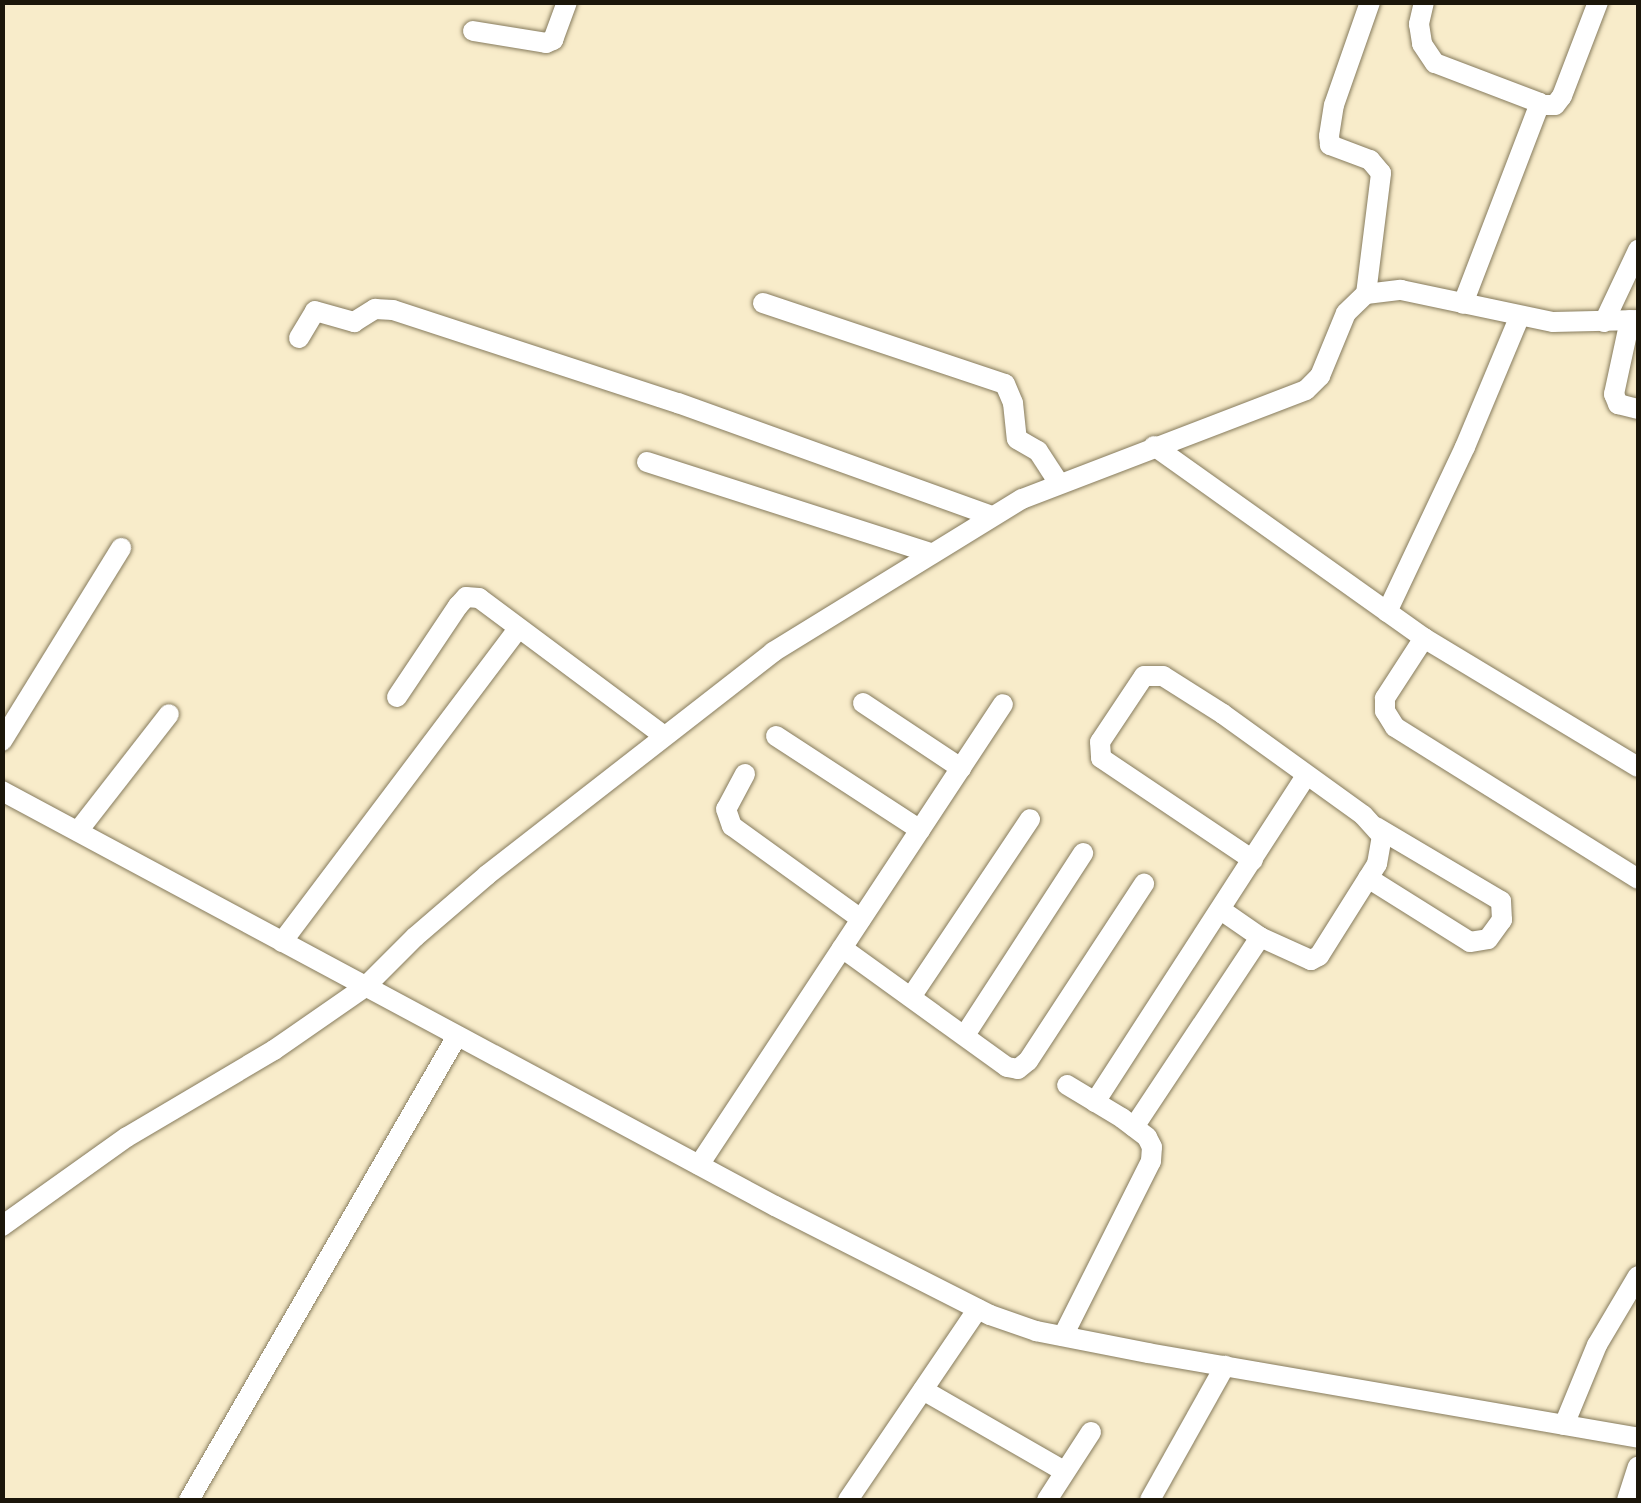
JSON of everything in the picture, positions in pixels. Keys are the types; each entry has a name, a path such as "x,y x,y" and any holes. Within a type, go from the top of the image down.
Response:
{"street":[{"path":"473,31 546,43 553,40 567,2"},
{"path":"1366,294 1382,173 1370,160 1330,145 1328,136 1334,105 1370,2"},
{"path":"1424,2 1419,24 1422,44 1436,63 1540,105 1555,104 1562,96 1598,2"},
{"path":"1463,304 1540,105"},
{"path":"1604,322 1638,250"},
{"path":"2,1226 127,1137 274,1050 366,988 473,888 773,652 992,516 1059,483 1306,390 1320,376 1346,313 1366,294 1400,290 1519,318 1634,320 1614,394 1618,404 1638,410"},
{"path":"763,303 1005,384 1013,403 1017,438 1038,452 1059,483"},
{"path":"299,338 315,311 354,322 375,310 393,310 678,403 992,516"},
{"path":"1387,612 1465,447 1519,318"},
{"path":"1154,446 1424,638 1638,768"},
{"path":"646,462 930,553"},
{"path":"2,740 121,548"},
{"path":"396,697 466,597 479,598 664,736"},
{"path":"282,942 518,629"},
{"path":"1424,638 1385,698 1385,711 1395,726 1638,879"},
{"path":"1253,860 1100,758 1100,742 1144,676 1164,676 1375,826 1501,902 1502,920 1488,939 1470,942 1368,878"},
{"path":"863,703 961,768"},
{"path":"699,1165 1003,704"},
{"path":"78,831 169,714"},
{"path":"776,736 920,830"},
{"path":"745,774 726,808 732,826 861,919"},
{"path":"1096,1102 1306,776"},
{"path":"2,792 699,1165 978,1308 1063,1336 1638,1438"},
{"path":"911,997 1030,819"},
{"path":"1221,910 1260,938 1300,957 1319,956 1368,878 1383,846 1375,826"},
{"path":"965,1035 1083,853"},
{"path":"842,948 1007,1066 1018,1069 1028,1061 1144,884"},
{"path":"1134,1127 1260,938"},
{"path":"189,1500 457,1036"},
{"path":"1063,1336 1151,1161 1147,1137 1067,1085"},
{"path":"1564,1425 1597,1345 1638,1276"},
{"path":"848,1500 978,1308"},
{"path":"1150,1500 1224,1366"},
{"path":"922,1390 1064,1471"},
{"path":"1047,1500 1091,1432"},
{"path":"1626,1500 1638,1467"}]}
